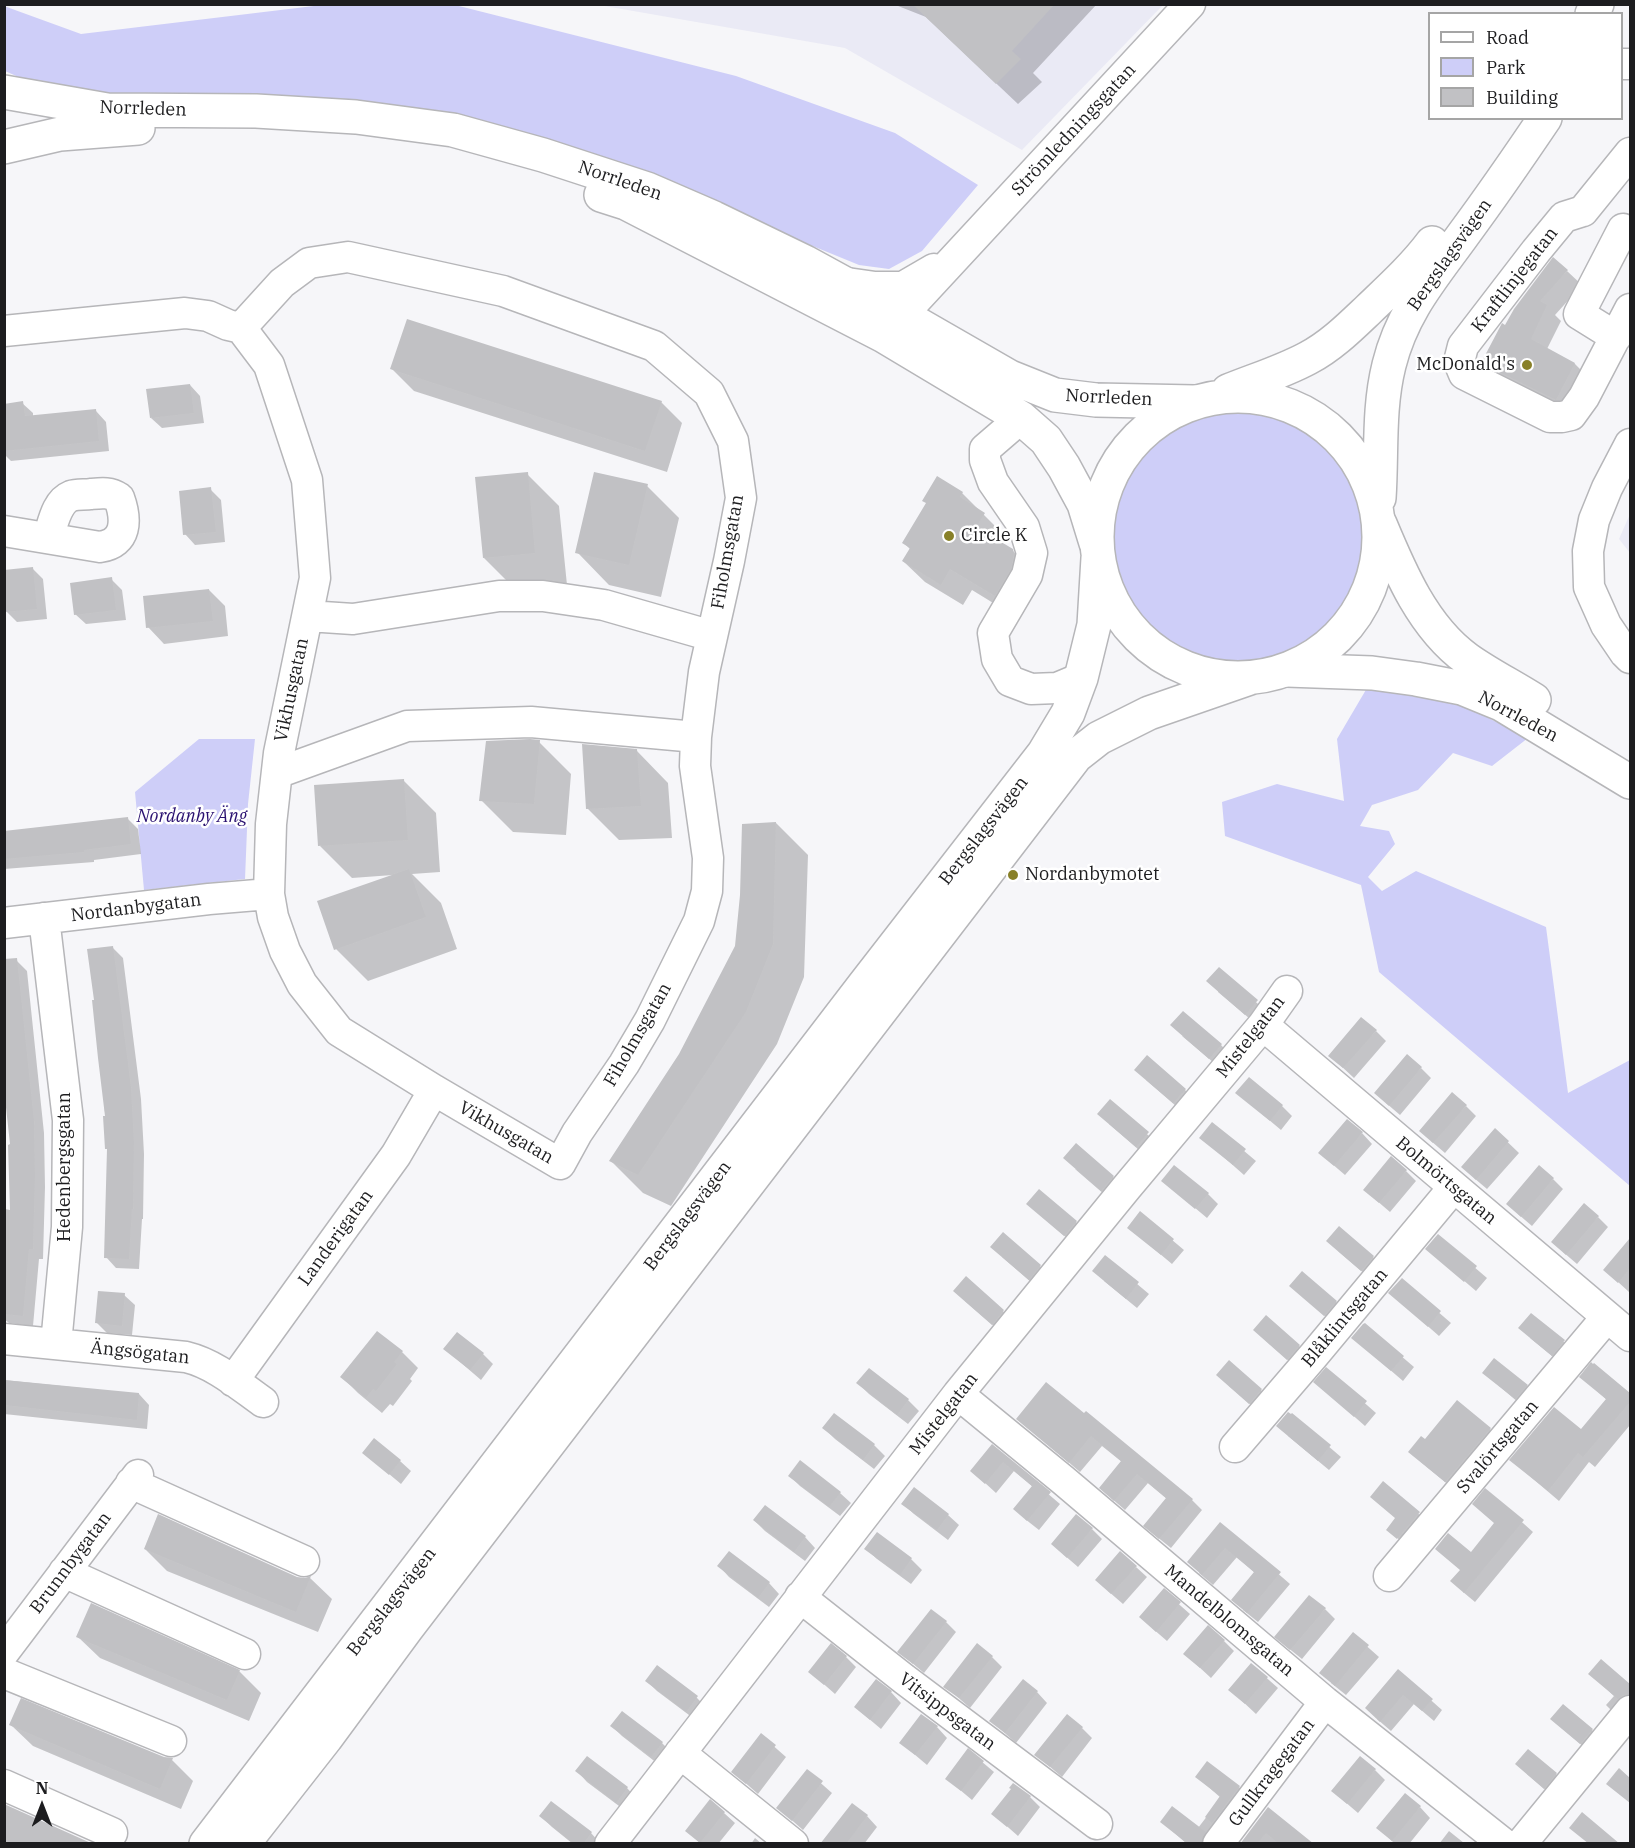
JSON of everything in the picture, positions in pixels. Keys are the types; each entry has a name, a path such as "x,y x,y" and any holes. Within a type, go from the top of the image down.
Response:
{"main road":[{"name":"Norrleden","path":"4,92 107,110 256,111 356,117 453,130 543,155 646,189 714,218 843,283 893,326 1021,418 1046,440 1084,504 1107,592 1125,623 1150,648 1180,667 1215,677 1250,678"},
{"name":"Bergslagsvägen","path":"206,1844 1044,753 1068,713 1081,678 1094,625 1099,507 1112,472 1133,442 1161,418 1272,375 1310,357 1348,329 1402,277 1430,246 1524,120"},
{"name":"Bergslagsvägen","path":"1287,670 1327,647 1347,628 1367,597 1378,561 1381,408 1389,364 1403,324 1420,293 1544,120"},
{"name":"Norrleden","path":"4,147 60,134 164,126 255,127 352,135 454,149 545,175 626,203 893,326 1055,395 1096,400 1203,400 1241,396 1271,399 1291,405 1326,426 1341,440 1365,473 1395,559 1416,598 1442,637 1466,658 1630,757"},
{"name":"Norrleden","path":"1287,670 1372,674 1416,679 1462,688 1501,704 1630,782"},
{"path":"1250,678 1287,670"},
{"name":"Bergslagsvägen","path":"243,1844 1076,756 1099,738 1149,713 1250,678"}],"street":[{"name":"Strömledningsgatan","path":"893,326 1190,4"},
{"path":"1616,337 1579,314 1627,231 1604,218 1584,211 1630,153"},
{"name":"Kraftlinjegatan","path":"1584,211 1564,217 1463,346 1459,362 1464,374 1550,417 1571,415 1584,397 1630,309"},
{"name":"Strömledningsgatan","path":"843,283 875,287 903,287 958,255"},
{"name":"Fiholmsgatan","path":"241,328 282,282 309,263 348,257 503,291 654,346 709,393 733,441 741,498 704,672 696,736 695,766 708,858 707,891 699,921 650,1020 624,1064 577,1132 560,1164"},
{"path":"4,331 185,313 207,316 241,328"},
{"name":"Vikhusgatan","path":"241,328 269,365 308,480 315,579 279,753 270,825 268,894 285,951 302,984 339,1031 560,1164"},
{"path":"1021,418 985,449 985,460 993,482 1024,527 1032,553 1027,575 993,633 997,659 1010,681 1031,689 1057,688 1081,678"},
{"path":"1630,444 1602,498 1594,520 1588,551 1589,587 1606,625 1630,658"},
{"path":"4,531 48,538"},
{"path":"308,616 353,619 499,596 543,596 604,605 712,636"},
{"path":"277,773 407,726 531,722 696,736"},
{"name":"Nordanbygatan","path":"4,923 268,894"},
{"name":"Hedenbergsgatan","path":"44,918 68,1120 67,1227 56,1344"},
{"name":"Mistelgatan","path":"610,1844 958,1394 1263,1025 1287,991"},
{"name":"Bolmörtsgatan","path":"1263,1025 1630,1336"},
{"name":"Landerigatan","path":"233,1381 396,1155 434,1090"},
{"name":"Blåklintsgatan","path":"1234,1447 1454,1187"},
{"name":"Svalörtsgatan","path":"1389,1576 1607,1317"},
{"name":"Ängsögatan","path":"4,1339 200,1360 263,1402"},
{"name":"Mandelblomsgatan","path":"958,1394 1325,1702 1504,1844"},
{"name":"Brunnbygatan","path":"4,1652 134,1479 304,1561"},
{"path":"64,1572 245,1654"},
{"name":"Vitsippsgatan","path":"800,1597 1096,1824"},
{"path":"4,1673 171,1742"},
{"name":"Gullkragegatan","path":"1218,1844 1325,1702"},
{"path":"1521,1844 1630,1711"},
{"path":"680,1753 794,1844"},
{"path":"4,1785 112,1833"}],"shaded area":[{"path":"599,5 1163,5 1022,150 845,48"},
{"path":"1630,514 1630,553 1619,539"}],"green space":[{"path":"322,5 455,5 736,76 895,133 978,185 922,251 889,269 859,265 615,165 329,105 48,90 5,71 4,6 81,34"},
{"path":"1228,409 1252,409 1289,418 1311,430 1330,446 1346,465 1358,487 1365,511 1367,536 1365,561 1358,585 1346,607 1330,626 1311,642 1289,654 1252,663 1228,663 1191,654 1169,642 1142,617 1122,585 1118,573 1113,548 1113,524 1122,487 1134,465 1159,438 1191,418 1203,414"},
{"path":"1367,688 1443,695 1528,738 1492,766 1453,753 1418,790 1372,805 1360,826 1389,831 1395,844 1368,877 1382,891 1416,871 1546,927 1568,1093 1630,1060 1630,1186 1379,972 1361,885 1225,836 1222,802 1277,784 1344,801 1337,739"},
{"name":"Nordanby Äng","path":"199,739 255,739 248,804 245,879 144,890 135,792"}],"building":[{"path":"912,4 1055,4 1012,51 1021,59 996,84"},
{"name":"McDonald's","path":"1553,257 1568,270 1540,301 1547,305 1531,339 1575,363 1556,400 1481,363 1502,323 1505,325 1514,309"},
{"path":"407,319 662,401 645,451 390,369"},
{"path":"190,384 194,413 150,418 146,389"},
{"path":"23,401 25,416 96,409 99,441 4,451 4,404"},
{"path":"528,472 535,553 483,558 475,477"},
{"path":"594,472 648,484 629,565 575,553"},
{"name":"Circle K","path":"937,476 963,492 960,497 985,513 976,527 1013,549 1011,569 995,596 950,569 941,585 902,561 910,548 902,543 926,503 922,501"},
{"path":"211,487 216,532 183,535 179,491"},
{"path":"33,567 37,609 4,612 4,570"},
{"path":"112,577 116,610 74,615 70,583"},
{"path":"209,589 213,621 146,628 143,596"},
{"path":"540,740 534,804 479,801 486,741"},
{"path":"582,744 637,749 641,806 586,809"},
{"path":"404,779 408,840 318,846 314,785"},
{"path":"128,817 131,844 84,850 84,852 4,859 4,831"},
{"path":"776,822 773,944 746,1012 638,1175 609,1161 679,1054 735,946 740,895 742,824"},
{"path":"409,869 426,917 334,950 317,901"},
{"path":"113,946 131,1087 134,1143 133,1209 129,1259 104,1258 107,1149 105,1149 103,1116 105,1116 87,949"},
{"path":"17,958 34,1121 35,1176 33,1249 29,1249 23,1316 4,1314 4,1231 5,1209 10,1210 8,1145 10,1144 4,1089 4,959"},
{"path":"1219,967 1258,1000 1245,1015 1206,981"},
{"path":"1183,1011 1222,1044 1209,1059 1170,1025"},
{"path":"1361,1017 1377,1030 1343,1068 1328,1056"},
{"path":"1407,1054 1422,1067 1389,1106 1374,1093"},
{"path":"1147,1055 1186,1089 1173,1103 1134,1070"},
{"path":"1249,1077 1283,1105 1270,1121 1235,1093"},
{"path":"1452,1092 1467,1105 1433,1143 1419,1131"},
{"path":"1110,1099 1149,1132 1136,1147 1097,1114"},
{"path":"1347,1119 1363,1132 1334,1166 1318,1153"},
{"path":"1212,1122 1246,1149 1233,1165 1199,1138"},
{"path":"1495,1128 1509,1141 1476,1180 1461,1167"},
{"path":"1076,1143 1114,1176 1101,1191 1063,1158"},
{"path":"1391,1156 1407,1170 1379,1203 1363,1190"},
{"path":"1174,1165 1209,1193 1195,1209 1161,1181"},
{"path":"1539,1165 1554,1178 1521,1217 1506,1204"},
{"path":"1039,1189 1077,1221 1064,1236 1026,1204"},
{"path":"1584,1203 1599,1216 1566,1255 1551,1242"},
{"path":"1140,1211 1174,1239 1161,1255 1127,1228"},
{"path":"1339,1226 1374,1256 1361,1271 1326,1241"},
{"path":"1003,1232 1041,1265 1029,1280 990,1247"},
{"path":"1438,1234 1477,1266 1464,1282 1425,1249"},
{"path":"1630,1238 1630,1268 1618,1283 1603,1270"},
{"path":"1105,1255 1139,1282 1126,1299 1092,1271"},
{"path":"1302,1271 1337,1301 1324,1316 1289,1286"},
{"path":"966,1276 1004,1310 992,1325 953,1291"},
{"path":"1402,1278 1441,1311 1428,1327 1388,1293"},
{"path":"98,1291 125,1293 122,1326 95,1323"},
{"path":"1531,1313 1565,1340 1552,1356 1518,1328"},
{"path":"1266,1315 1300,1345 1287,1360 1253,1330"},
{"path":"1365,1323 1404,1356 1391,1371 1351,1338"},
{"path":"377,1331 403,1351 394,1362 397,1364 376,1391 373,1389 366,1398 340,1377"},
{"path":"457,1332 484,1353 470,1370 443,1349"},
{"path":"1494,1358 1528,1385 1515,1399 1482,1373"},
{"path":"1229,1360 1262,1389 1249,1404 1216,1375"},
{"path":"1591,1362 1630,1393 1630,1402 1583,1457 1578,1453 1548,1491 1509,1460 1554,1407 1581,1429 1606,1399 1579,1377"},
{"path":"1326,1367 1367,1401 1354,1417 1313,1382"},
{"path":"869,1368 909,1399 897,1415 856,1383"},
{"path":"4,1380 139,1393 137,1420 4,1405"},
{"path":"1046,1382 1084,1413 1086,1411 1193,1499 1159,1539 1143,1526 1166,1498 1137,1474 1114,1501 1099,1488 1121,1461 1091,1436 1069,1463 1016,1419"},
{"path":"1457,1400 1491,1428 1445,1482 1408,1452 1421,1436 1425,1439"},
{"path":"1288,1412 1331,1445 1318,1461 1276,1426"},
{"path":"834,1413 875,1444 863,1460 822,1428"},
{"path":"374,1438 401,1460 389,1475 362,1453"},
{"path":"992,1444 1051,1492 1027,1521 1013,1509 1032,1486 1003,1462 985,1484 970,1471"},
{"path":"800,1460 841,1492 829,1507 788,1476"},
{"path":"1383,1481 1420,1512 1397,1539 1386,1530 1395,1518 1370,1497"},
{"path":"914,1487 949,1514 937,1530 901,1504"},
{"path":"1485,1488 1524,1520 1464,1593 1450,1581 1460,1570 1435,1549 1448,1533 1471,1552 1494,1523 1472,1504"},
{"path":"765,1505 806,1536 794,1552 753,1520"},
{"path":"158,1514 297,1577 311,1576 296,1612 144,1549"},
{"path":"1076,1514 1093,1528 1067,1558 1051,1544"},
{"path":"1220,1522 1281,1572 1247,1613 1231,1600 1254,1572 1225,1548 1202,1575 1187,1562"},
{"path":"877,1532 912,1558 900,1575 864,1549"},
{"path":"729,1551 770,1582 758,1598 717,1566"},
{"path":"1120,1551 1137,1566 1111,1594 1095,1580"},
{"path":"1164,1588 1181,1602 1156,1632 1139,1617"},
{"path":"1309,1595 1326,1608 1290,1650 1274,1637"},
{"path":"91,1603 240,1670 227,1700 76,1637"},
{"path":"931,1609 947,1621 913,1664 897,1652"},
{"path":"1208,1625 1225,1640 1200,1668 1183,1654"},
{"path":"1353,1632 1369,1645 1335,1686 1319,1673"},
{"path":"831,1643 847,1656 824,1685 808,1672"},
{"path":"977,1643 993,1656 959,1698 943,1687"},
{"path":"1601,1659 1630,1684 1629,1694 1618,1699 1588,1674"},
{"path":"1251,1663 1268,1677 1245,1704 1228,1690"},
{"path":"657,1665 698,1696 686,1712 645,1681"},
{"path":"1398,1669 1433,1699 1422,1711 1403,1695 1380,1722 1365,1708"},
{"path":"876,1679 892,1691 870,1720 854,1707"},
{"path":"1023,1679 1038,1691 1005,1733 989,1721"},
{"path":"21,1698 164,1757 173,1758 160,1789 9,1725"},
{"path":"1563,1704 1593,1729 1580,1744 1550,1719"},
{"path":"622,1711 663,1742 651,1757 610,1726"},
{"path":"921,1714 938,1726 915,1755 899,1743"},
{"path":"1067,1714 1083,1727 1050,1767 1034,1755"},
{"path":"761,1733 776,1745 746,1784 731,1772"},
{"path":"968,1748 984,1761 961,1791 945,1779"},
{"path":"1528,1749 1557,1773 1544,1789 1515,1764"},
{"path":"587,1756 628,1787 616,1803 575,1771"},
{"path":"1360,1756 1376,1769 1347,1804 1331,1791"},
{"path":"1207,1761 1240,1786 1212,1823 1205,1817 1220,1796 1195,1777"},
{"path":"1619,1768 1630,1778 1630,1803 1606,1784"},
{"path":"807,1769 823,1781 792,1821 776,1808"},
{"path":"1013,1783 1031,1796 1007,1827 991,1814 1011,1789 1009,1788"},
{"path":"1405,1793 1421,1806 1392,1841 1376,1828"},
{"path":"710,1799 725,1812 700,1843 685,1831"},
{"path":"551,1801 592,1832 583,1844 574,1844 539,1816"},
{"path":"852,1803 868,1815 846,1844 820,1844"},
{"path":"4,1804 93,1844 4,1844"},
{"path":"1172,1806 1206,1832 1201,1844 1188,1844 1160,1822"},
{"path":"1268,1807 1314,1844 1279,1844 1266,1833 1257,1844 1240,1844"},
{"path":"1582,1812 1620,1844 1589,1844 1569,1828"}],"place":[{"name":"McDonald's","path":"1527,365"},
{"name":"Circle K","path":"949,536"},
{"name":"Nordanbymotet","path":"1013,875"}]}
